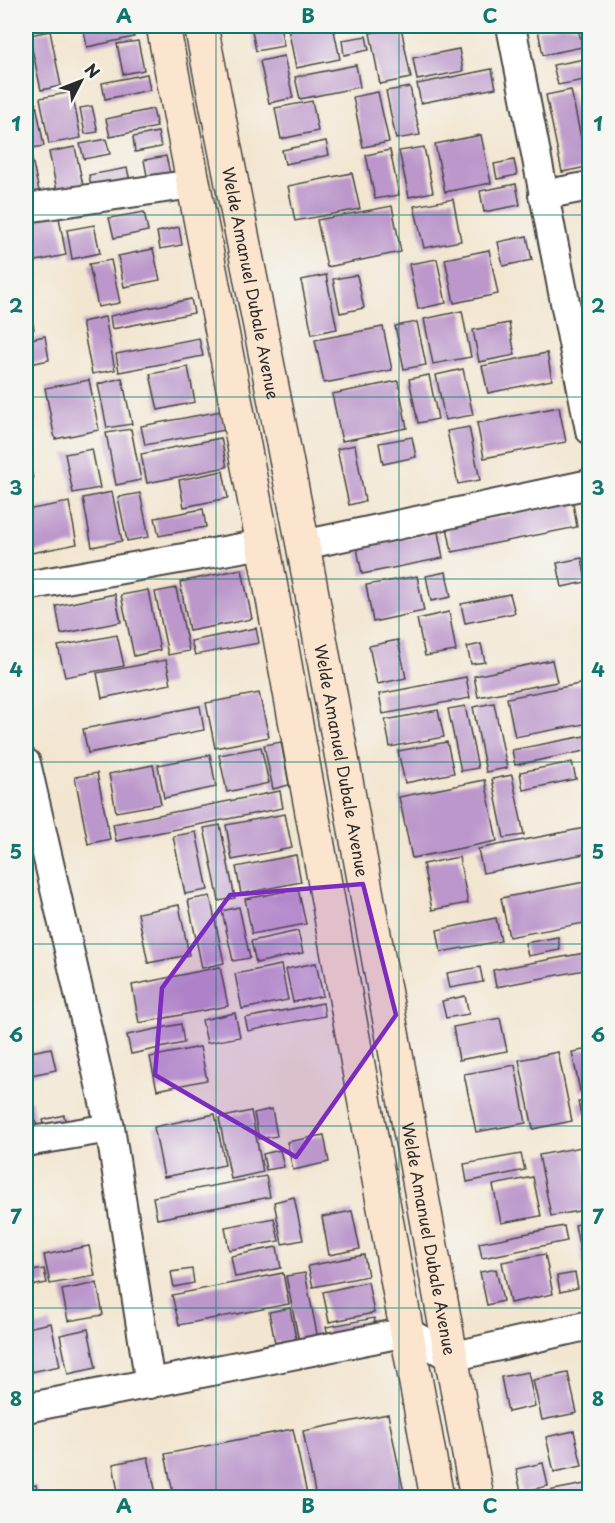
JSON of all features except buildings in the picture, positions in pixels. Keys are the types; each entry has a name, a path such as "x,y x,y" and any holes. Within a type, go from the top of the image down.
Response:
{"main road":[{"path":"163,26 263,544 437,1497"},
{"name":"Welde Amanuel Dubale Avenue","path":"201,26 303,545 477,1497"}],"street":[{"path":"511,26 590,430"},
{"path":"26,208 194,184"},
{"path":"543,195 590,186"},
{"path":"303,545 590,484"},
{"path":"26,586 263,544"},
{"path":"26,763 31,816 110,1128 150,1383"},
{"path":"26,1142 110,1128"},
{"path":"26,1408 407,1332 451,1357 590,1325"}],"highlighted area":[{"path":"363,884 396,1015 296,1157 155,1075 162,988 230,895"}]}
